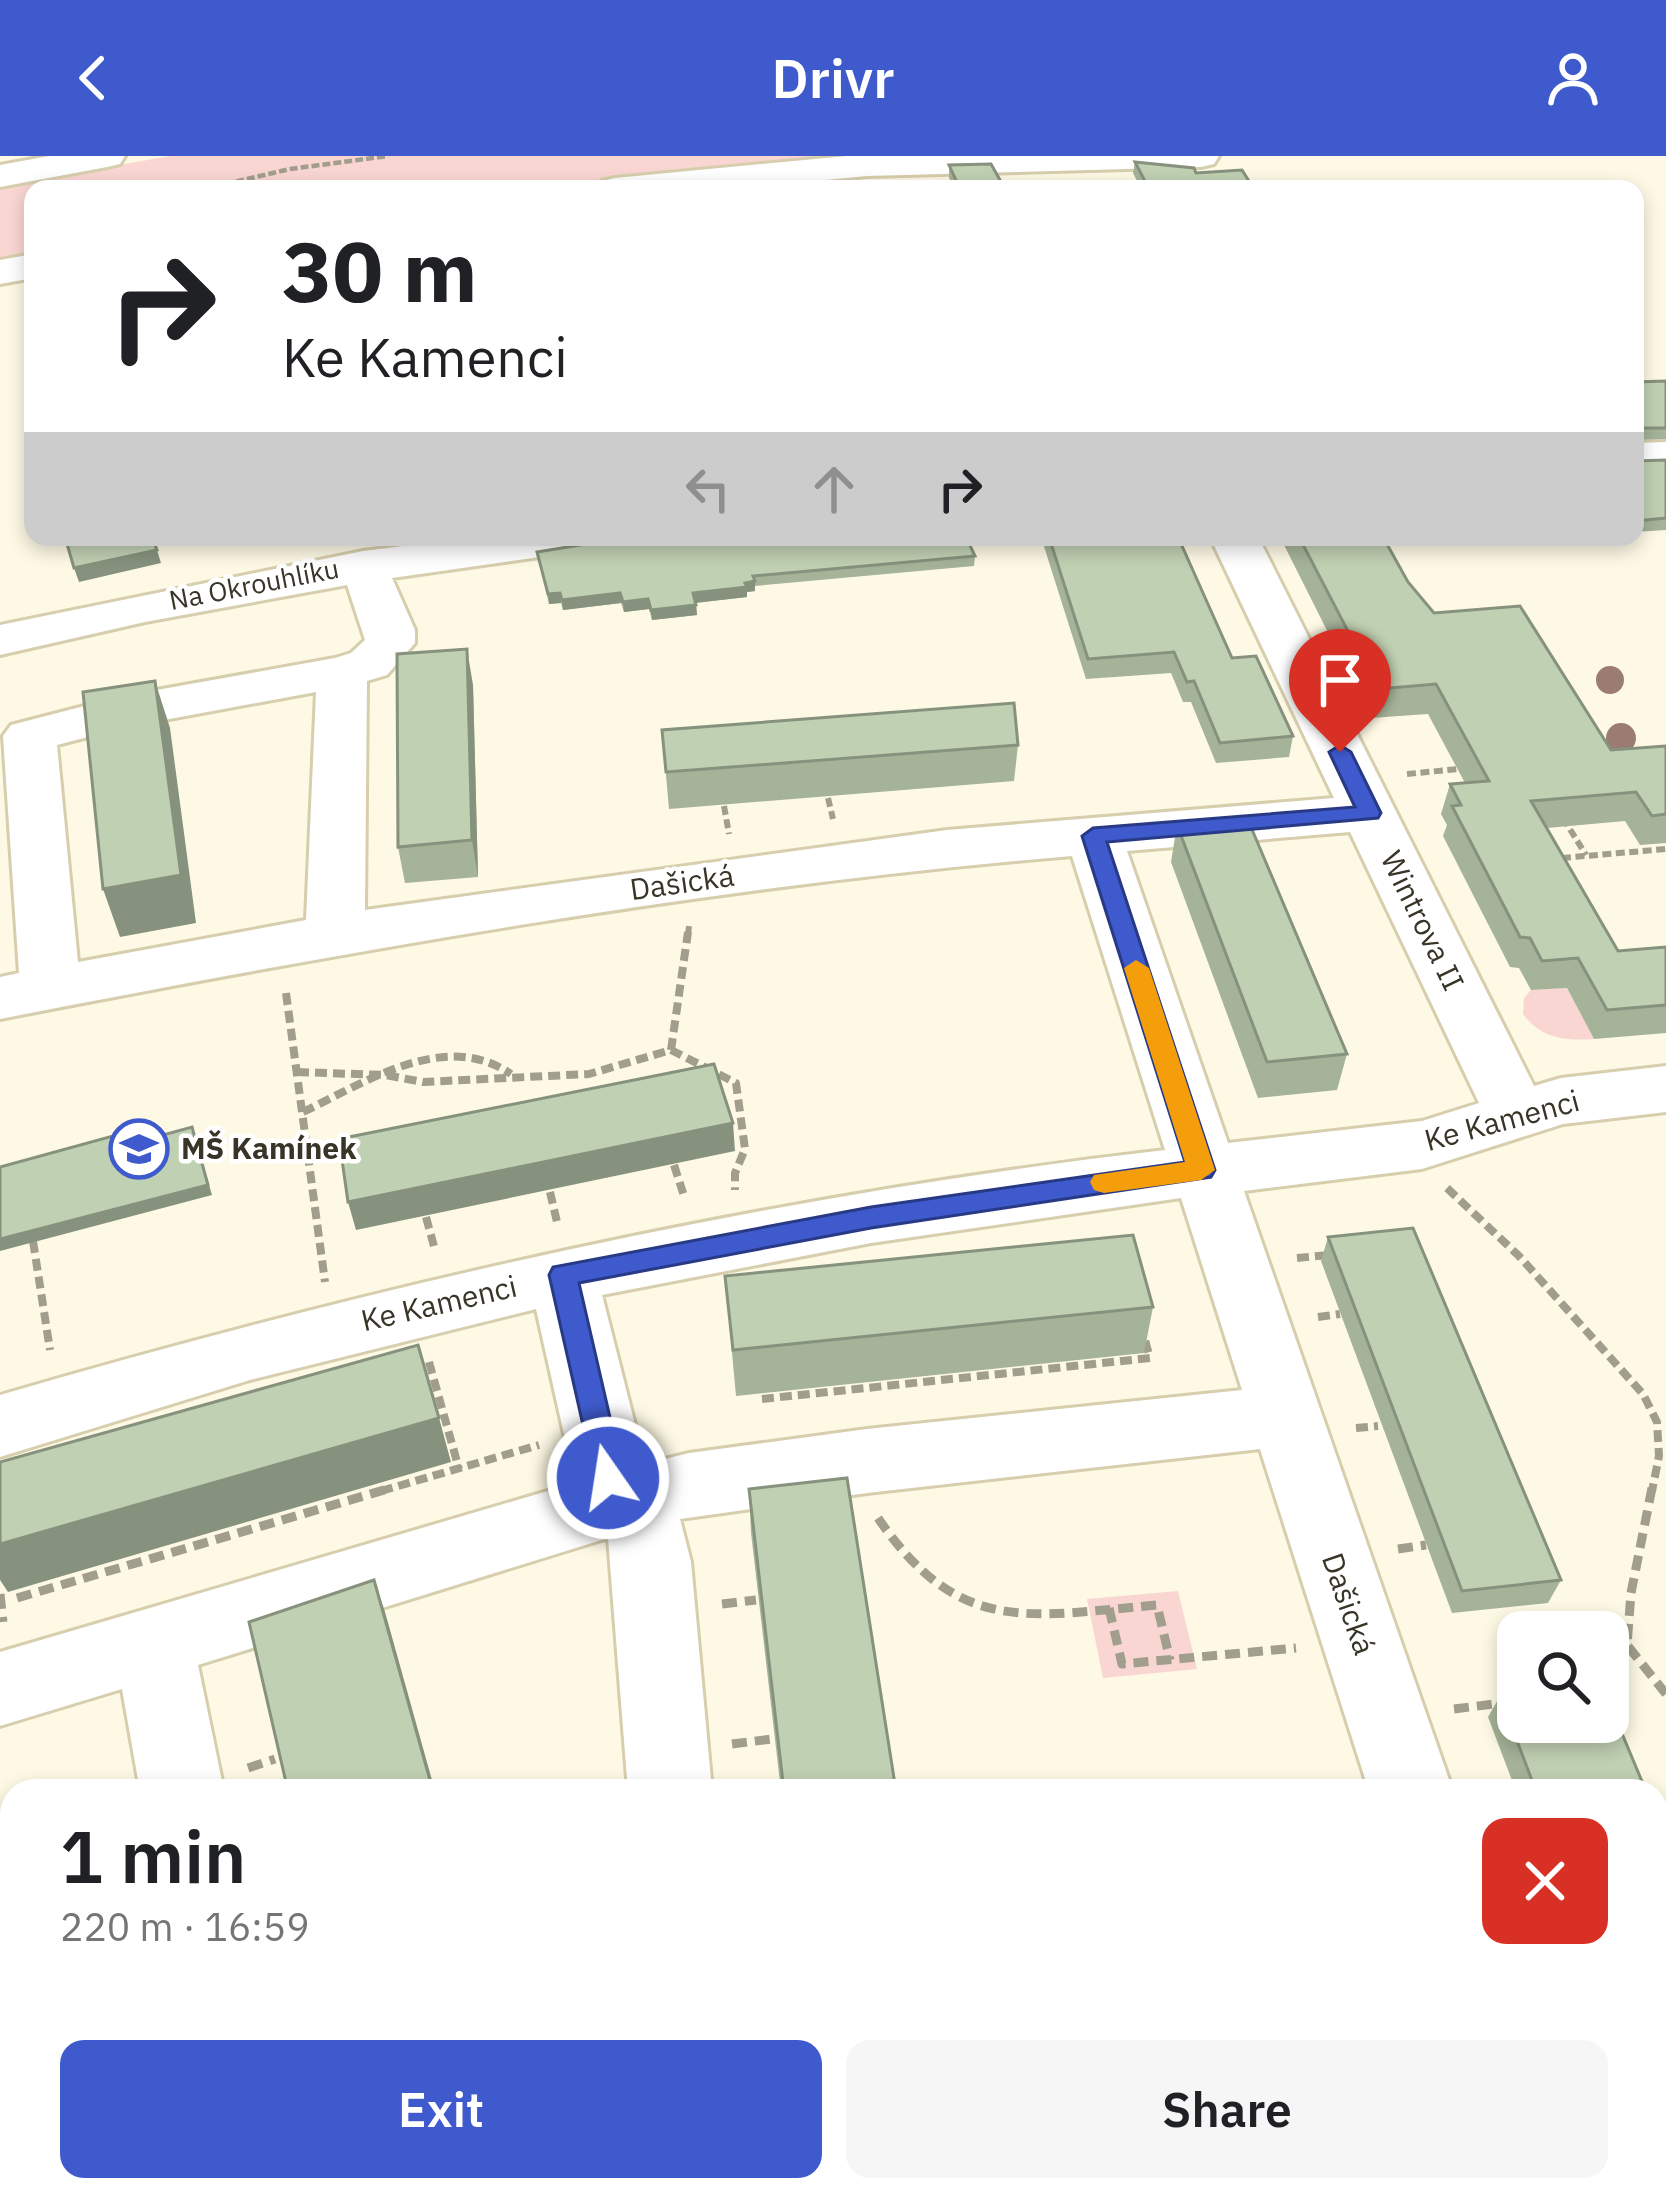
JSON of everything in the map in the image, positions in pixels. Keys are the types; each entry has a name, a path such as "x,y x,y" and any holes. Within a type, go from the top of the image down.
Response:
{"street":[{"path":"0,176 107,156"},
{"path":"710,180 998,158 1060,176 1201,156"},
{"name":"Na Okrouhlíku","path":"0,640 102,667 298,556 363,565 512,546"},
{"name":"Wintrova II","path":"1239,546 1382,794 1515,1112"},
{"path":"25,992 15,740 102,667 342,672 369,664 390,643 391,630 363,565"},
{"path":"335,934 342,672"},
{"name":"Dašická","path":"25,992 335,934 698,881 947,848 1093,836 1382,794"},
{"name":"Dašická","path":"1093,836 1407,1779"},
{"name":"Ke Kamenci","path":"0,1426 250,1351 563,1275 871,1217 1201,1170 1422,1145 1561,1101 1666,1089"},
{"path":"563,1275 597,1428 652,1562 669,1779"},
{"path":"0,1689 689,1485 1285,1416"},
{"path":"153,1643 180,1779"}],"path":[{"path":"243,180 388,156"},
{"path":"1382,794 1458,770"},
{"path":"1552,800 1586,856"},
{"path":"1562,858 1666,849"},
{"path":"670,1049 698,881"},
{"path":"279,944 327,1301"},
{"path":"297,1072 386,1075 423,1082 590,1075 670,1049 736,1083 745,1149 734,1173 738,1202"},
{"path":"302,1112 418,1058 489,1059 512,1075"},
{"path":"1422,1145 1431,1173 1519,1256 1643,1394 1657,1422 1659,1456 1631,1593 1627,1645 1666,1694"},
{"path":"33,1241 50,1344"},
{"path":"762,1399 1150,1358 1138,1315"},
{"path":"428,1360 459,1469"},
{"path":"17,1598 597,1428"},
{"path":"867,1461 876,1515 897,1552 947,1597 1004,1616 1157,1605 1170,1660"},
{"path":"1108,1608 1122,1664 1360,1642"}],"shaded area":[{"path":"170,156 944,156 658,180 34,180"},
{"path":"24,182 24,263 0,267 0,186"},
{"path":"1567,988 1594,1039 1555,1037 1523,1014 1524,998 1531,990"},
{"path":"1178,1591 1197,1669 1103,1678 1087,1599"}],"building":[{"path":"1135,162 1194,168 1196,173 1242,170 1248,180 1144,180"},
{"path":"991,164 1000,180 956,180 949,165"},
{"path":"1666,381 1666,428 1644,428 1644,382"},
{"path":"1666,460 1666,518 1644,520 1644,461"},
{"path":"68,546 155,546 157,550 74,568"},
{"path":"574,546 970,546 975,556 753,576 755,581 745,583 747,587 693,593 696,605 651,610 648,599 623,602 620,593 562,600 560,593 548,594 537,552"},
{"path":"1052,546 1182,546 1232,658 1256,656 1293,736 1220,743 1194,681 1187,682 1174,652 1088,659"},
{"path":"1304,546 1388,546 1408,582 1434,613 1520,606 1611,750 1666,746 1666,814 1652,816 1636,792 1531,801 1618,951 1666,947 1666,1005 1607,1010 1578,958 1542,961 1530,938 1520,937 1452,806 1461,805 1450,784 1489,781 1436,684 1378,689"},
{"path":"467,649 472,840 398,847 397,654"},
{"path":"155,681 181,875 103,889 83,692"},
{"path":"1014,703 1018,745 666,772 662,730"},
{"path":"1248,820 1347,1054 1267,1062 1177,825"},
{"path":"714,1064 733,1123 348,1202 339,1139"},
{"path":"192,1127 208,1185 0,1239 0,1167 131,1131 134,1143"},
{"path":"1413,1228 1561,1580 1462,1591 1328,1237"},
{"path":"1133,1235 1153,1307 733,1350 725,1276"},
{"path":"418,1345 439,1418 0,1544 0,1462"},
{"path":"847,1478 894,1779 783,1779 749,1489"},
{"path":"374,1580 430,1779 285,1779 249,1622"},
{"path":"1518,1743 1626,1743 1641,1779 1531,1779"}],"slow traffic":[{"path":"1104,1182 1201,1170 1136,968"}],"place":[{"name":"MŠ Kamínek","path":"139,1149"}],"route":[{"path":"608,1478 563,1275 871,1217 1201,1170 1093,836 1370,813 1340,752"}]}
